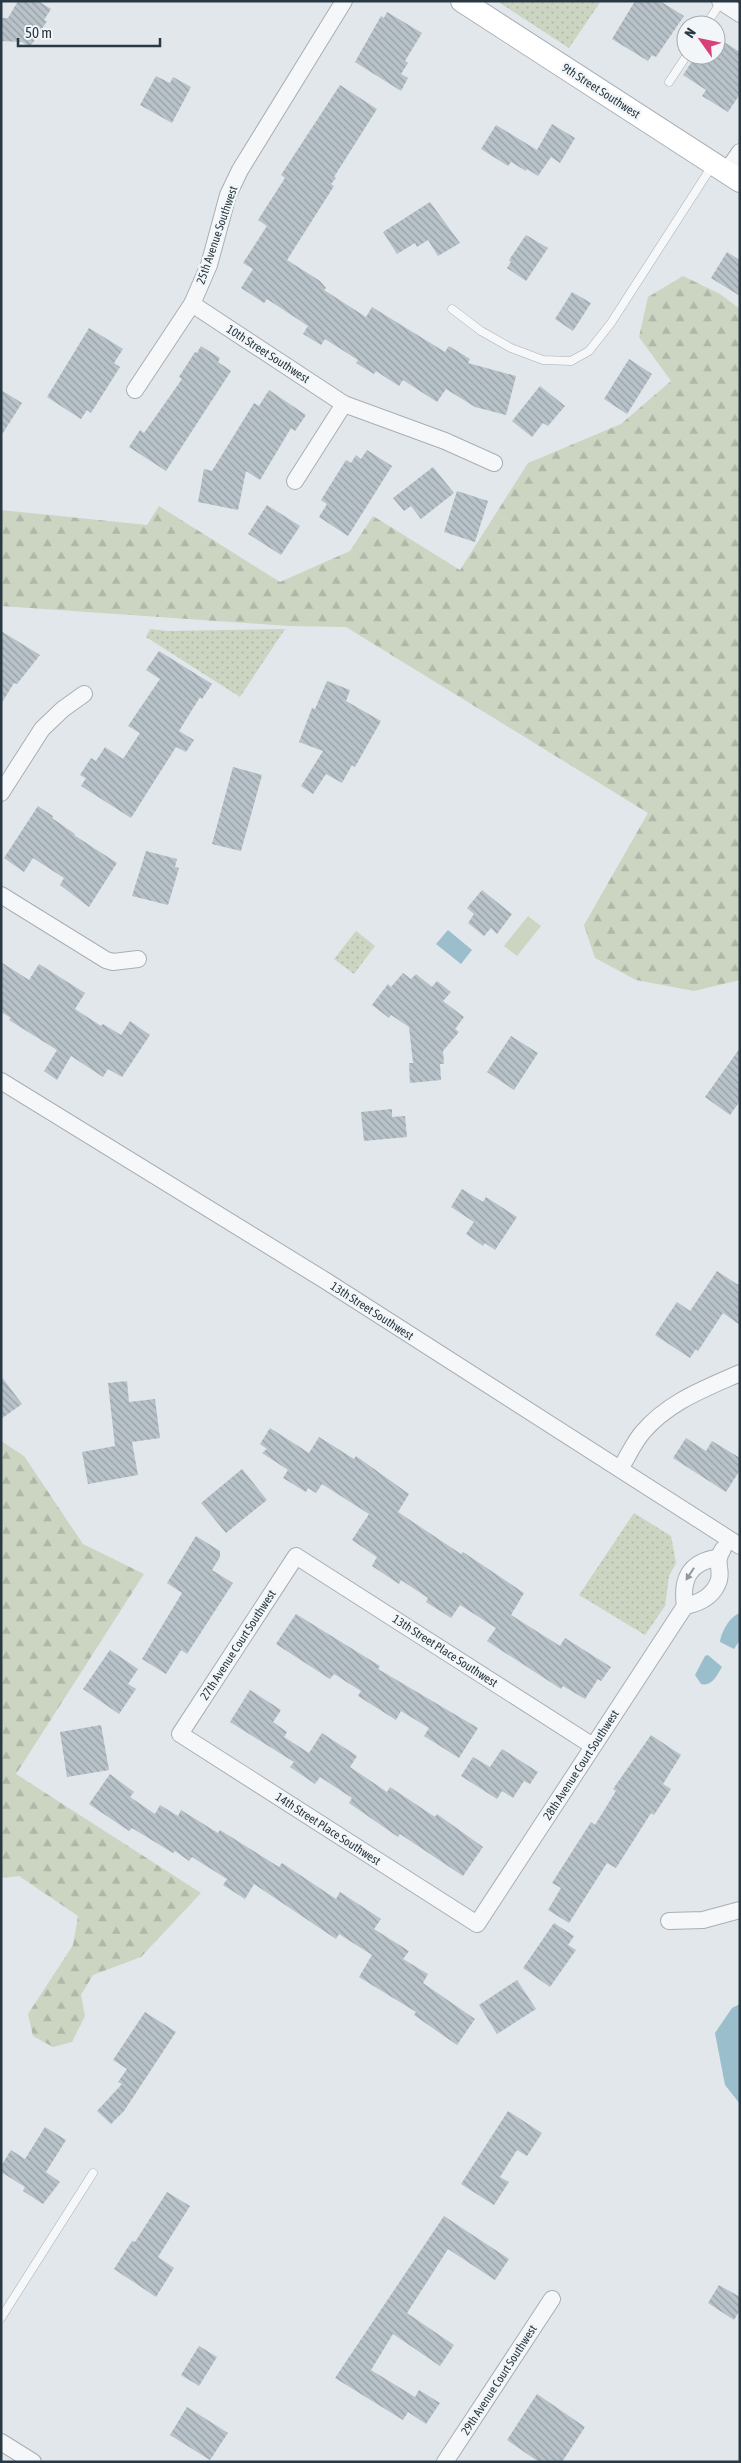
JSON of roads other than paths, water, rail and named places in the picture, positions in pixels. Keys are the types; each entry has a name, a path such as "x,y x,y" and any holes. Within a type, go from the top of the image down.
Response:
{"main road":[{"name":"9th Street Southwest","path":"462,1 727,172"}],"street":[{"name":"25th Avenue Southwest","path":"135,390 192,304 209,265 228,195 240,170 344,1"},
{"path":"721,1 740,14"},
{"path":"727,172 740,152"},
{"name":"10th Street Southwest","path":"192,304 344,404 445,441 494,463"},
{"path":"295,482 344,404"},
{"path":"1,793 42,730 63,709 84,694"},
{"path":"1,895 106,960 114,962 138,959"},
{"name":"13th Street Southwest","path":"1,1081 326,1281 734,1543"},
{"path":"620,1469 641,1434 660,1415 682,1398 740,1373"},
{"path":"717,1558 719,1580 714,1590 707,1598 685,1606 684,1588 689,1574 704,1560 717,1558 734,1543"},
{"name":"27th Avenue Court Southwest","path":"180,1734 296,1556"},
{"name":"13th Street Place Southwest","path":"296,1556 593,1746"},
{"name":"28th Avenue Court Southwest","path":"477,1924 685,1606"},
{"name":"14th Street Place Southwest","path":"180,1734 477,1924"},
{"path":"669,1921 703,1920 740,1910"},
{"name":"29th Avenue Court Southwest","path":"445,2462 552,2299"},
{"path":"1,2442 33,2462"}],"lane":[{"path":"712,15 721,1"},
{"path":"669,82 680,65"},
{"path":"452,309 481,331 511,348 543,360 572,361 590,351 727,172"},
{"path":"1,2318 93,2173"}],"water":[{"path":"448,930 472,950 461,964 436,944"},
{"path":"740,1613 740,1640 734,1649 720,1642 727,1625 733,1617"},
{"path":"708,1655 722,1667 711,1682 701,1684 695,1675 705,1656"},
{"path":"740,2004 740,2104 725,2085 715,2033 732,2008"}]}
